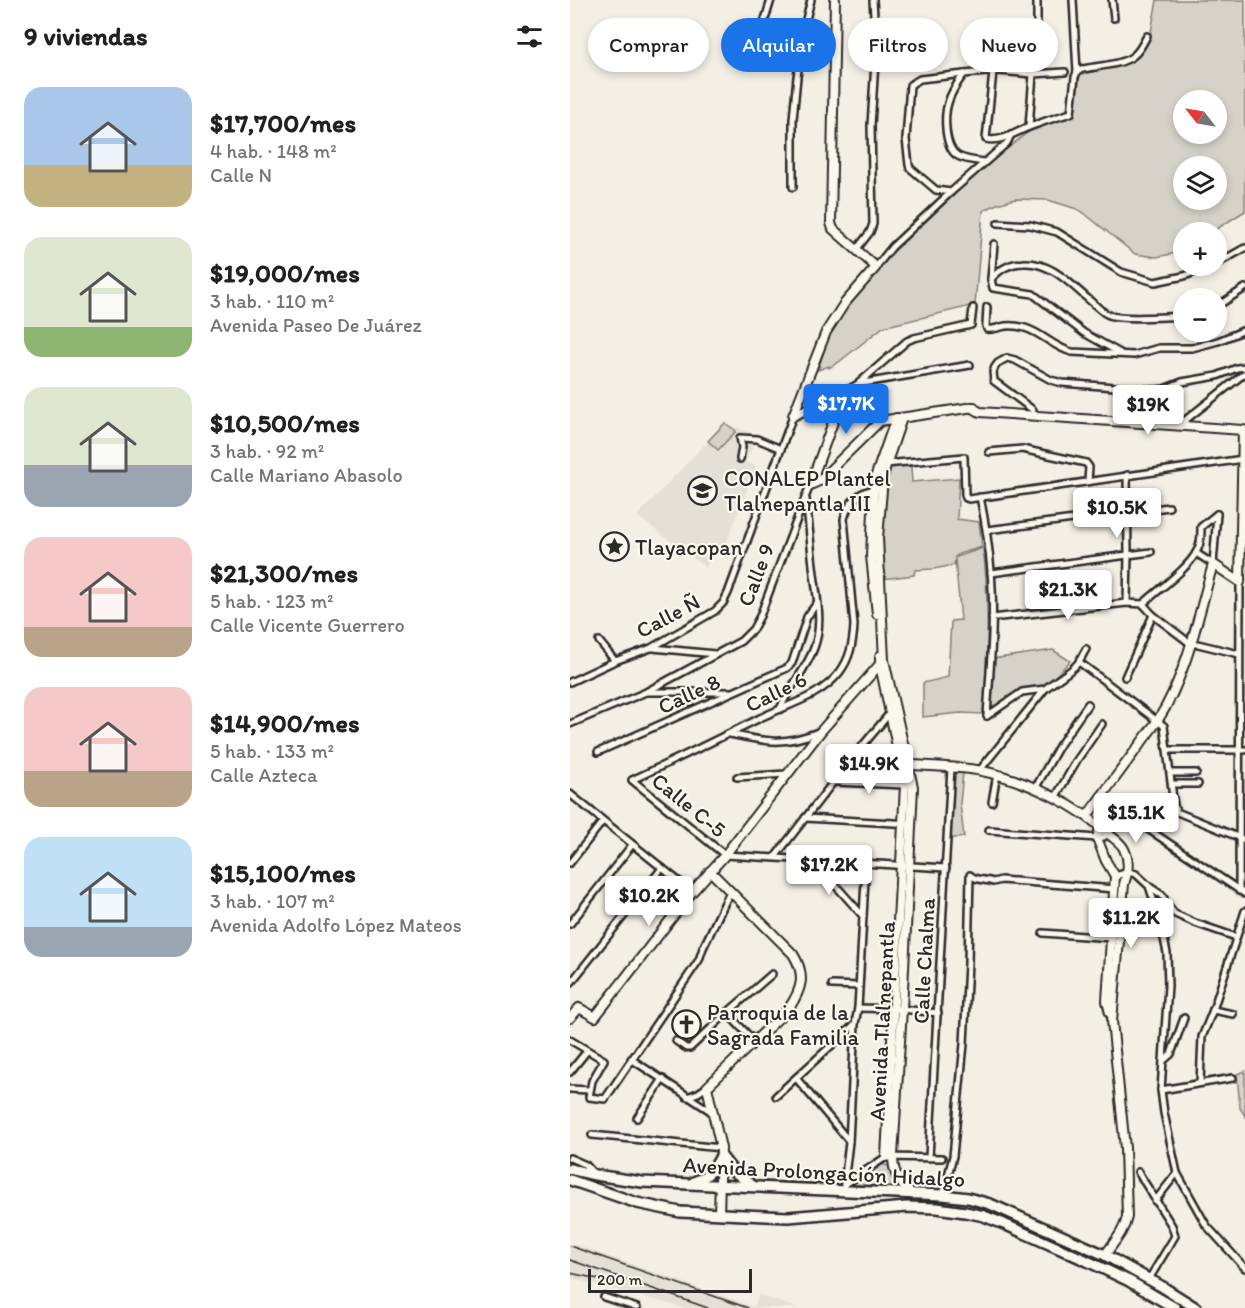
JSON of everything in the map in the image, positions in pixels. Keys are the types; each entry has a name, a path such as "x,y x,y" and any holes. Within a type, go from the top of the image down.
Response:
{"highway":[{"path":"689,1184 711,1172 721,1152"},
{"path":"721,1152 732,1170 753,1186"},
{"name":"Avenida Prolongación Hidalgo","path":"570,1169 642,1182 842,1188 968,1198 990,1204 1105,1254 1196,1308"},
{"name":"Avenida Prolongación Hidalgo","path":"570,1180 637,1203 680,1212 802,1217 907,1207 938,1208 984,1216 1129,1281 1174,1308"},
{"path":"1083,1259 1105,1254 1129,1281"}],"street":[{"path":"765,18 771,0"},
{"path":"793,187 793,119 797,77 804,27 811,0"},
{"path":"835,0 832,226 876,267"},
{"path":"856,250 870,232 873,224 871,125 876,47 873,0"},
{"path":"993,72 986,139 991,141 1011,135 1072,112 1077,72 1073,0"},
{"path":"1112,0 1114,18"},
{"path":"1029,127 1033,74 1037,61 1037,1"},
{"path":"1077,72 1082,69 1122,62 1130,58 1136,54 1147,36"},
{"path":"951,192 936,190 910,168 906,139 910,85 920,79 964,74 1065,72"},
{"path":"964,74 948,102 946,112 948,142 956,155 986,162"},
{"path":"793,417 826,332 844,304 892,247 1007,143 1011,135"},
{"path":"998,223 1051,229 1121,272 1155,282 1185,276"},
{"path":"994,244 991,279 995,289 1033,294 1084,333 1125,355"},
{"path":"1227,259 1245,249"},
{"path":"991,279 1001,269 1016,263 1036,263 1057,273 1109,315 1173,316"},
{"path":"1227,300 1245,288"},
{"path":"793,417 858,384 914,338 971,325 973,308"},
{"path":"987,308 987,329 1004,326 1019,327 1037,333 1067,351 1134,355 1159,348 1192,348 1245,330"},
{"path":"1033,410 994,381 993,372 1002,360 1007,358 1015,360 1051,380 1062,383 1155,390 1245,367"},
{"path":"858,384 970,365"},
{"path":"1185,425 1245,373"},
{"name":"Calle 9","path":"570,724 646,692 748,636 757,623 844,392"},
{"path":"971,407 980,412 1115,418"},
{"path":"810,485 819,481 877,422 971,407 1033,410 1244,430 1243,583 1239,654 1242,892"},
{"name":"Calle Ñ","path":"570,682 615,661 651,648 715,612 723,603 793,417"},
{"name":"Avenida Tlalnepantla","path":"899,418 883,464 878,489 878,557 884,639 882,662 890,714 913,787 893,1009 889,1157 898,1180 912,1194"},
{"path":"740,459 742,447 740,438 757,439 781,449"},
{"path":"989,452 1022,449 1086,463 1089,466 1088,482"},
{"path":"883,464 964,457 966,498 969,499 1243,459"},
{"path":"1127,475 1127,603"},
{"name":"Calle 6","path":"632,780 813,695 839,672 849,656 854,625 844,519 846,510 862,492 878,489"},
{"path":"980,497 987,530 991,573 992,618 987,716 1022,692 1046,689"},
{"path":"780,709 783,700 815,647 818,629 806,498"},
{"path":"987,530 1169,507"},
{"path":"1087,816 1168,704 1191,644 1214,564 1217,514 1201,527 1201,540 1196,552 1143,604"},
{"path":"991,573 1151,552"},
{"path":"1196,552 1243,583"},
{"name":"Calle 8","path":"598,752 787,668 792,663 807,617 817,603"},
{"path":"992,618 1127,603 1143,604 1153,615 1191,644 1239,654"},
{"path":"1125,677 1153,615"},
{"path":"598,641 615,661"},
{"path":"651,648 718,654"},
{"path":"980,770 1046,689 1079,662 1086,650"},
{"path":"570,1018 579,1008 595,1017 692,892 725,855 786,774 882,662"},
{"name":"Avenida Tlalnepantla","path":"882,662 904,764 908,824"},
{"path":"1079,662 1164,726 1174,806 1177,812 1242,839"},
{"path":"646,692 732,692"},
{"path":"1036,787 1059,746 1088,704"},
{"path":"775,857 848,763 890,714"},
{"path":"1055,798 1077,760 1102,724"},
{"path":"728,734 778,742 795,740 821,731"},
{"path":"1242,750 1245,740"},
{"path":"1168,750 1242,750"},
{"path":"904,764 980,770 1036,787 1101,825 1123,847 1129,872 1124,884 1112,1021"},
{"name":"Calle Chalma","path":"929,1157 951,768"},
{"path":"1171,773 1196,773"},
{"path":"737,777 786,774"},
{"path":"992,802 997,774"},
{"name":"Calle C-5","path":"632,780 725,855"},
{"path":"834,782 906,785"},
{"path":"1172,784 1198,784"},
{"path":"571,797 692,892"},
{"path":"989,830 1104,837 1131,803"},
{"path":"1124,813 1242,892"},
{"path":"805,818 908,824"},
{"path":"570,863 603,821"},
{"path":"1101,825 1097,838 1115,876 1107,1001 1112,1021 1125,1148 1127,1217 1122,1232 1105,1254"},
{"path":"570,924 632,844"},
{"path":"725,855 946,868"},
{"path":"813,860 863,916"},
{"path":"842,1188 849,1142 866,862"},
{"name":"Avenida Tlalnepantla","path":"889,1157 902,1009 905,865"},
{"path":"570,984 662,868"},
{"path":"687,1097 707,1087 793,1002 802,979 802,972 794,954 710,872"},
{"path":"1115,876 1129,872 1136,874 1162,896 1174,914 1236,938"},
{"path":"943,1195 953,1156 964,1044 970,875 993,882 1001,880 1115,889"},
{"path":"1149,886 1160,920 1167,953 1168,986 1161,1090 1177,1173 1206,1225 1245,1268"},
{"path":"570,1040 604,1060 589,1090 589,1097 603,1100 699,960 730,892"},
{"path":"1200,1083 1203,1033 1213,1010 1245,911"},
{"path":"1043,933 1112,938"},
{"path":"676,1041 688,1049 772,974"},
{"path":"832,985 859,986"},
{"path":"858,1008 938,1013"},
{"path":"1213,1010 1233,1014"},
{"path":"727,1013 754,1041"},
{"path":"1163,1061 1171,1054 1184,1018"},
{"path":"776,1096 855,1024"},
{"path":"570,1072 587,1050"},
{"path":"632,1059 712,1112"},
{"path":"796,1078 849,1142"},
{"path":"1161,1090 1233,1078"},
{"path":"637,1118 663,1080"},
{"path":"707,1087 721,1152 719,1214"},
{"path":"570,1089 589,1090"},
{"path":"592,1136 721,1152"},
{"path":"842,1188 889,1157 942,1158"},
{"path":"570,1158 586,1165 596,1175"},
{"path":"1138,1172 1172,1226 1175,1236 1149,1279"},
{"path":"1155,1201 1177,1173"},
{"path":"604,1297 637,1308"}],"shaded area":[{"path":"1157,0 1245,0 1245,211 1227,222 1173,222 1173,254 1156,257 1135,254 1077,209 1048,200 1015,199 997,204 983,211 975,305 883,327 839,362 829,368 829,366 818,370 829,335 864,282 908,236 968,180 1023,136 1039,125 1067,118 1076,107 1080,74 1130,60 1150,37"},
{"name":"CONALEP Plantel Tlalnepantla III","path":"725,423 757,435 746,462 756,466 724,549 715,546 706,568 637,516"},
{"path":"725,423 736,431 718,450 708,441"},
{"path":"886,465 911,466 912,482 959,478 957,519 979,522 982,547 959,554 954,558 983,548 987,610 984,714 960,713 923,717 923,683 948,677 951,621 961,620 955,559 954,565 915,570 914,575 882,579 881,511"},
{"path":"1053,650 1070,661 1045,687 1021,691 989,712 992,659"},
{"path":"953,770 963,772 960,804 964,837 947,838"},
{"path":"1245,1071 1245,1116 1240,1108 1237,1074"},
{"path":"881,1164 889,1166 898,1189 846,1187"},
{"path":"570,1243 754,1307 759,1295 797,1308 685,1308 570,1278"}],"railway":[{"path":"570,1246 748,1308"},
{"path":"570,1260 708,1308"},
{"path":"570,1273 612,1282"}],"place":[{"name":"CONALEP Plantel Tlalnepantla III","path":"703,491"},
{"name":"Tlayacopan","path":"614,547"},
{"name":"Parroquia de la Sagrada Familia","path":"686,1025"}]}
